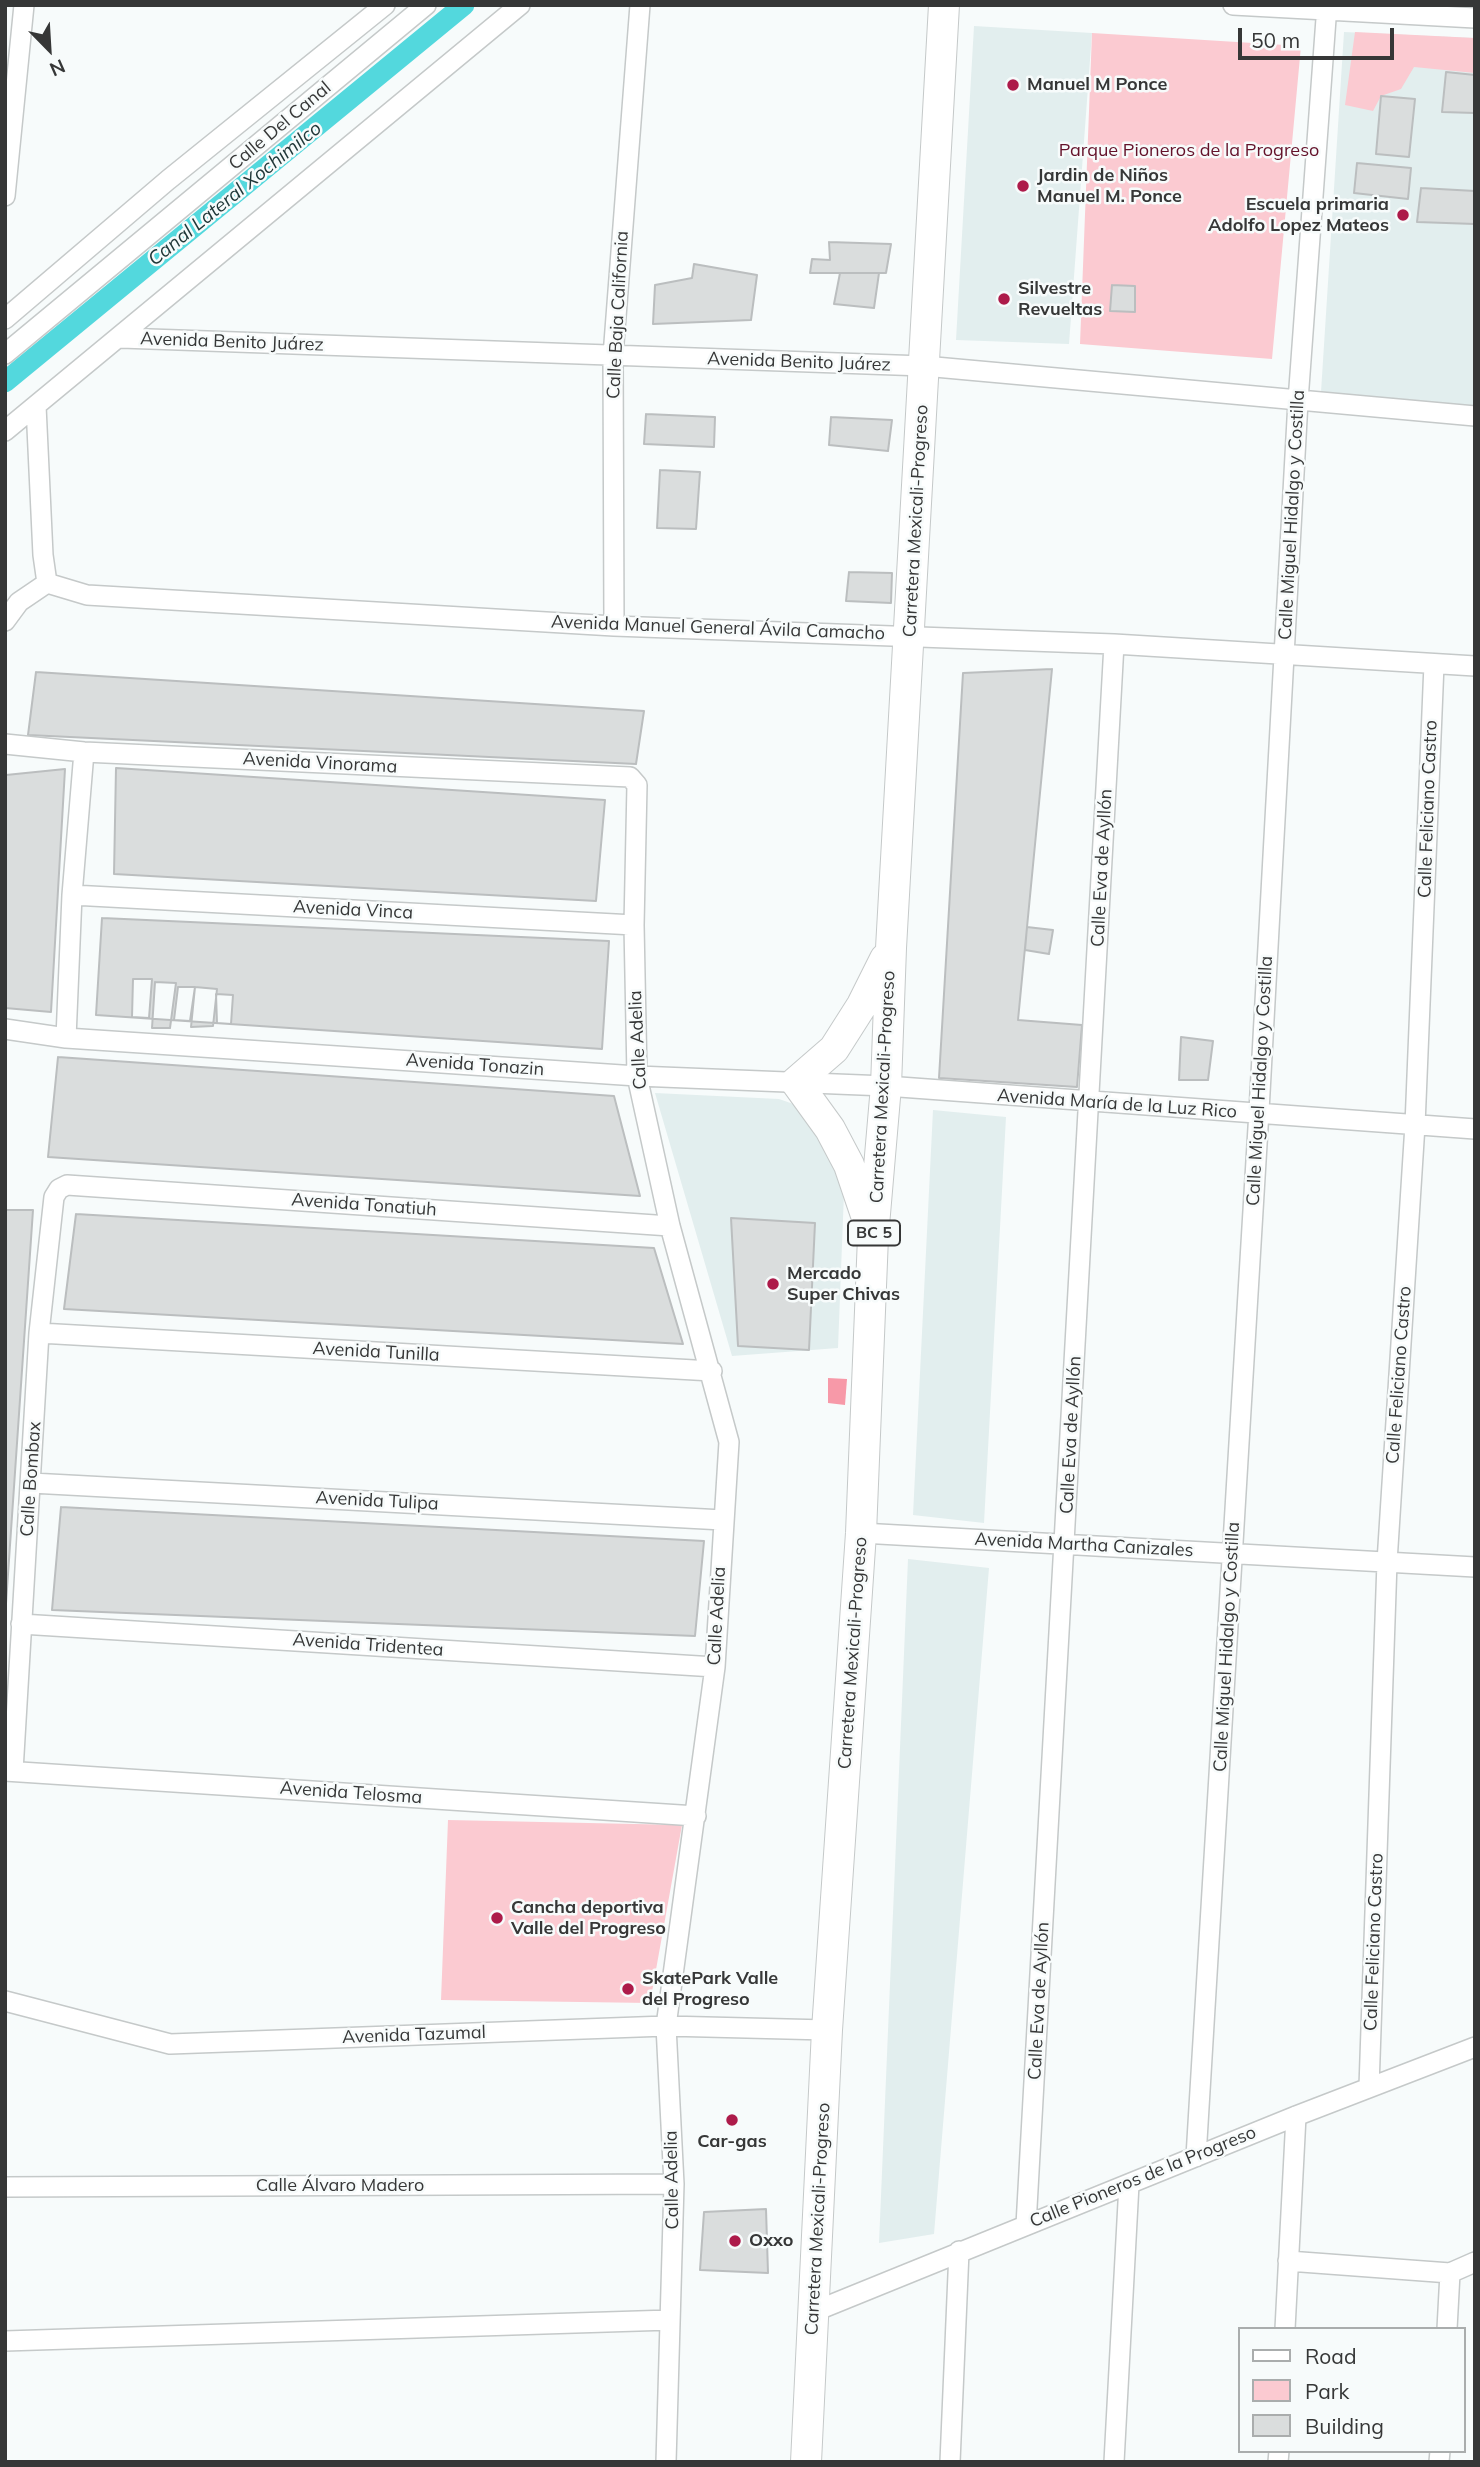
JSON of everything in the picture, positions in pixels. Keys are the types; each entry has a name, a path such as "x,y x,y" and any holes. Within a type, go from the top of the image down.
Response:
{"main road":[{"name":"Carretera Mexicali-Progreso","path":"806,2462 827,2030 861,1533 873,1237 886,1086 891,948 911,634 944,5"},
{"path":"873,1237 849,1165 830,1129 796,1083 834,1049 862,1005 891,948"}],"street":[{"path":"5,196 24,5"},
{"path":"5,318 168,180 385,5"},
{"name":"Calle Del Canal","path":"5,354 426,5"},
{"path":"5,431 121,338 520,5"},
{"name":"Calle Baja California","path":"614,626 613,356 640,5"},
{"path":"1233,5 1475,18"},
{"name":"Calle Miguel Hidalgo y Costilla","path":"1196,2157 1259,1113 1298,401 1326,8"},
{"name":"Avenida Benito Juárez","path":"121,338 923,366 1475,416"},
{"path":"5,621 19,601 47,583 36,406"},
{"name":"Avenida Manuel General Ávila Camacho","path":"47,583 87,595 614,626 911,634 1475,666"},
{"name":"Calle Eva de Ayllón","path":"1026,2225 1114,644"},
{"name":"Calle Feliciano Castro","path":"1369,2087 1387,1562 1415,1125 1434,664"},
{"name":"Avenida Vinorama","path":"5,744 84,752 634,780"},
{"path":"66,1038 72,895 84,752"},
{"name":"Calle Adelia","path":"634,780 637,785 634,925 637,1076 670,1226 712,1371 729,1442 715,1667 666,2025 674,2184 666,2462"},
{"name":"Avenida Vinca","path":"72,895 634,925"},
{"name":"Avenida Tonazin","path":"5,1029 66,1038 637,1076 886,1086"},
{"name":"Avenida María de la Luz Rico","path":"886,1086 1089,1103 1475,1129"},
{"name":"Avenida Tonatiuh","path":"59,1189 67,1185 670,1226"},
{"name":"Calle Bombax","path":"9,1771 31,1483 39,1333 54,1197 59,1189"},
{"name":"Avenida Tunilla","path":"39,1333 712,1371"},
{"name":"Avenida Tulipa","path":"31,1483 723,1520"},
{"name":"Avenida Martha Canizales","path":"861,1533 1475,1567"},
{"name":"Avenida Tridentea","path":"21,1624 715,1667"},
{"name":"Avenida Telosma","path":"9,1771 696,1816"},
{"name":"Avenida Tazumal","path":"5,2001 170,2044 666,2025 827,2030"},
{"name":"Calle Pioneros de la Progreso","path":"813,2312 959,2250 1369,2087 1475,2048"},
{"path":"1285,2327 1296,2116"},
{"name":"Calle Álvaro Madero","path":"5,2188 674,2184"},
{"path":"1114,2462 1129,2184"},
{"path":"950,2462 959,2250"},
{"path":"1288,2261 1450,2273 1475,2262"},
{"path":"1447,2327 1450,2273"},
{"path":"5,2341 670,2320"}],"shaded area":[{"name":"Jardin de Niños Manuel M. Ponce","path":"974,26 1092,33 1069,344 956,340"},
{"name":"Escuela primaria Adolfo Lopez Mateos","path":"1344,32 1475,38 1475,406 1321,392"},
{"path":"655,1093 779,1099 802,1107 821,1125 844,1193 838,1348 732,1356"},
{"path":"933,1110 1006,1117 984,1523 913,1515"},
{"path":"828,1378 847,1379 845,1405 828,1403"},
{"path":"908,1559 989,1568 934,2234 879,2243"}],"green space":[{"path":"1355,32 1475,38 1475,73 1414,67 1401,89 1381,96 1373,111 1345,105"},
{"name":"Parque Pioneros de la Progreso","path":"1092,33 1301,46 1272,359 1080,344"},
{"path":"448,1820 682,1825 650,2003 441,2000"}],"building":[{"path":"1446,72 1475,75 1475,113 1442,112"},
{"path":"1381,96 1415,99 1409,157 1376,154"},
{"path":"1357,163 1411,168 1408,199 1354,193"},
{"path":"1421,188 1475,191 1475,224 1417,222"},
{"path":"829,242 891,244 886,273 810,273 812,259 830,260"},
{"path":"694,264 757,275 751,320 653,324 655,285 692,278"},
{"path":"840,273 879,273 874,308 834,304"},
{"path":"1112,285 1135,286 1135,312 1110,311"},
{"path":"646,414 715,417 714,447 644,444"},
{"path":"831,417 892,420 888,451 829,445"},
{"path":"660,470 700,472 696,529 657,528"},
{"path":"849,572 892,573 891,603 846,601"},
{"path":"1052,669 1018,1020 1082,1025 1077,1087 939,1078 963,673"},
{"path":"36,672 644,711 636,764 28,735"},
{"path":"116,768 605,800 596,901 114,874"},
{"path":"65,769 51,1012 5,1008 6,775"},
{"path":"102,918 609,941 602,1049 96,1015"},
{"path":"1027,927 1053,930 1049,954 1025,950"},
{"path":"133,979 152,979 149,1018 132,1017"},
{"path":"155,982 176,983 170,1028 152,1028"},
{"path":"178,987 195,987 190,1021 174,1020"},
{"path":"195,987 217,989 213,1026 191,1027"},
{"path":"216,994 233,995 231,1024 217,1023"},
{"path":"1181,1037 1213,1041 1208,1080 1179,1080"},
{"path":"58,1057 614,1096 640,1196 48,1157"},
{"path":"5,1210 33,1210 5,1618"},
{"path":"76,1214 654,1248 683,1344 64,1309"},
{"name":"Mercado Super Chivas","path":"731,1218 815,1223 809,1350 738,1346"},
{"path":"61,1507 704,1541 695,1636 52,1610"},
{"name":"Oxxo","path":"766,2209 768,2273 700,2270 704,2212"}],"waterway":[{"name":"Canal Lateral Xochimilco","path":"5,382 464,5"}],"place":[{"name":"Manuel M Ponce","path":"1013,85"},
{"name":"Jardin de Niños Manuel M. Ponce","path":"1023,186"},
{"name":"Escuela primaria Adolfo Lopez Mateos","path":"1403,215"},
{"name":"Silvestre Revueltas","path":"1004,299"},
{"name":"Mercado Super Chivas","path":"773,1284"},
{"name":"Cancha deportiva Valle del Progreso","path":"497,1918"},
{"name":"SkatePark Valle del Progreso","path":"628,1989"},
{"name":"Car-gas","path":"732,2120"},
{"name":"Oxxo","path":"735,2241"}]}
